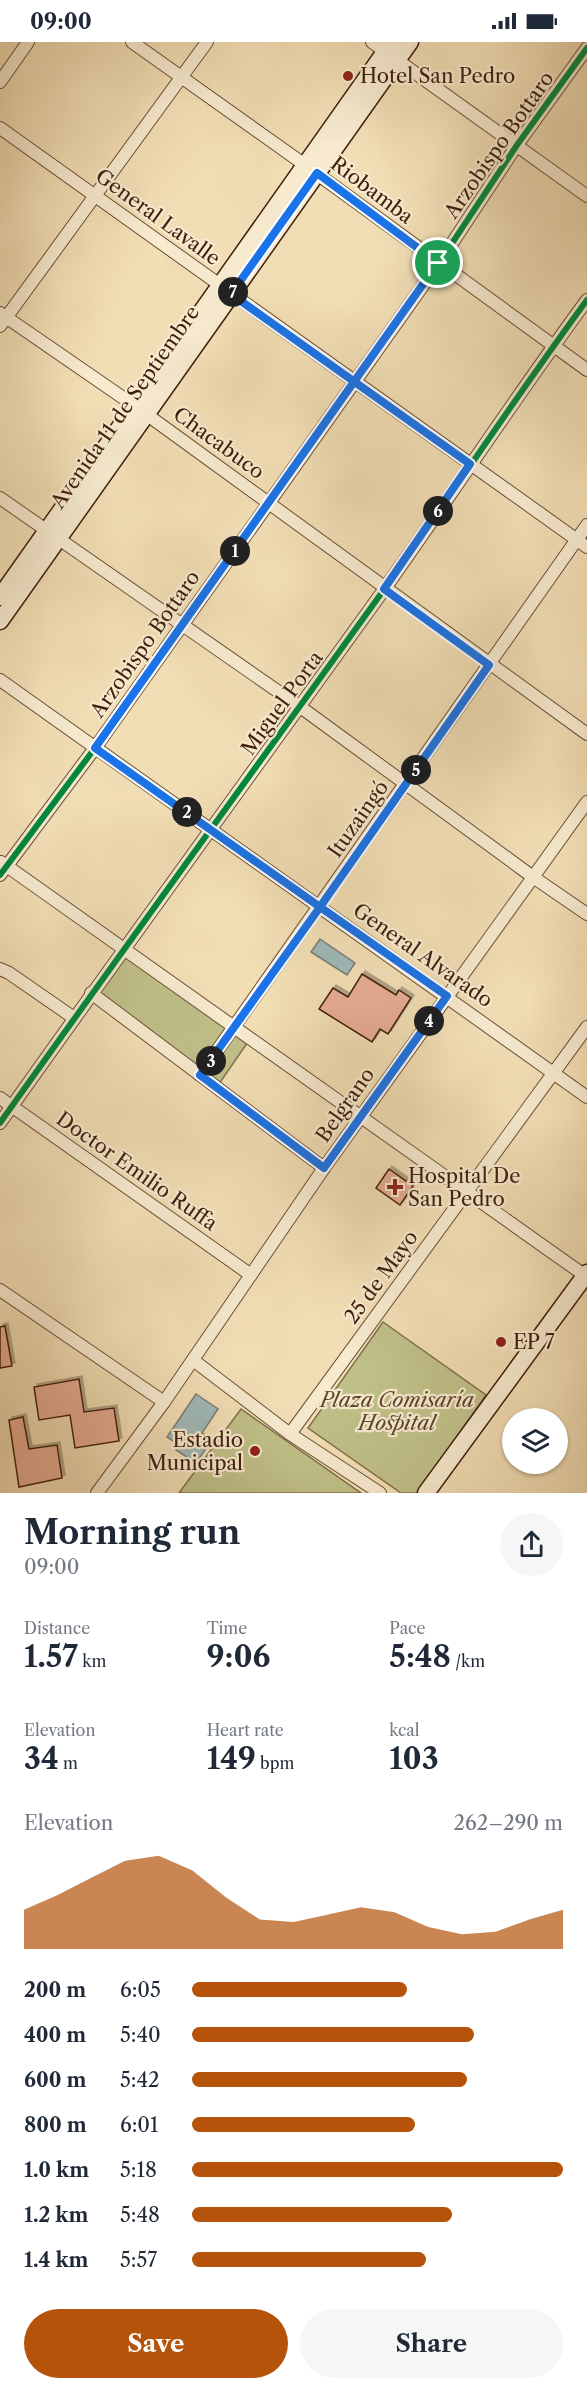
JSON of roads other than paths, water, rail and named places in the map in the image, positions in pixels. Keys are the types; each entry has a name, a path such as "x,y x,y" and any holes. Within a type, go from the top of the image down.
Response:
{"main road":[{"name":"Avenida 11 de Septiembre","path":"0,621 53,535 311,169 387,49 410,42"},
{"name":"Avenida 11 de Septiembre","path":"0,597 53,535"},
{"path":"426,1493 586,1275"}],"street":[{"path":"0,82 28,42"},
{"name":"Riobamba","path":"132,42 587,370"},
{"path":"2,319 96,196 207,42"},
{"name":"Arzobispo Bottaro","path":"2,867 95,748 587,48"},
{"path":"387,49 587,196"},
{"name":"General Lavalle","path":"0,128 582,543"},
{"name":"Miguel Porta","path":"0,1123 91,993 384,589 587,300"},
{"name":"Chacabuco","path":"2,319 141,410 384,589 587,734"},
{"path":"0,498 299,706 587,914"},
{"name":"Ituzaingó","path":"200,1075 235,1029 489,665 582,543 587,525"},
{"name":"General Alvarado","path":"0,680 587,1097"},
{"name":"Belgrano","path":"97,1493 164,1402 324,1168 587,802"},
{"path":"2,867 124,948 235,1029 586,1275"},
{"path":"1,972 74,1018"},
{"path":"91,993 324,1168"},
{"name":"25 de Mayo","path":"290,1434 587,1026"},
{"name":"Doctor Emilio Ruffa","path":"0,1098 251,1275"},
{"path":"0,1290 164,1402"},
{"path":"193,1360 290,1434 380,1493"}],"water":[{"path":"320,939 355,963 347,975 311,952"},
{"path":"196,1394 218,1409 202,1433 212,1440 196,1463 176,1450 179,1445 167,1437"}],"place":[{"name":"Hotel San Pedro","path":"348,76"},
{"name":"Hospital De San Pedro","path":"395,1187"},
{"name":"EP 7","path":"501,1342"},
{"name":"Estadio Municipal","path":"255,1451"}],"park label":[{"name":"Plaza Comisaría Hospital","path":"397,1412"}]}
